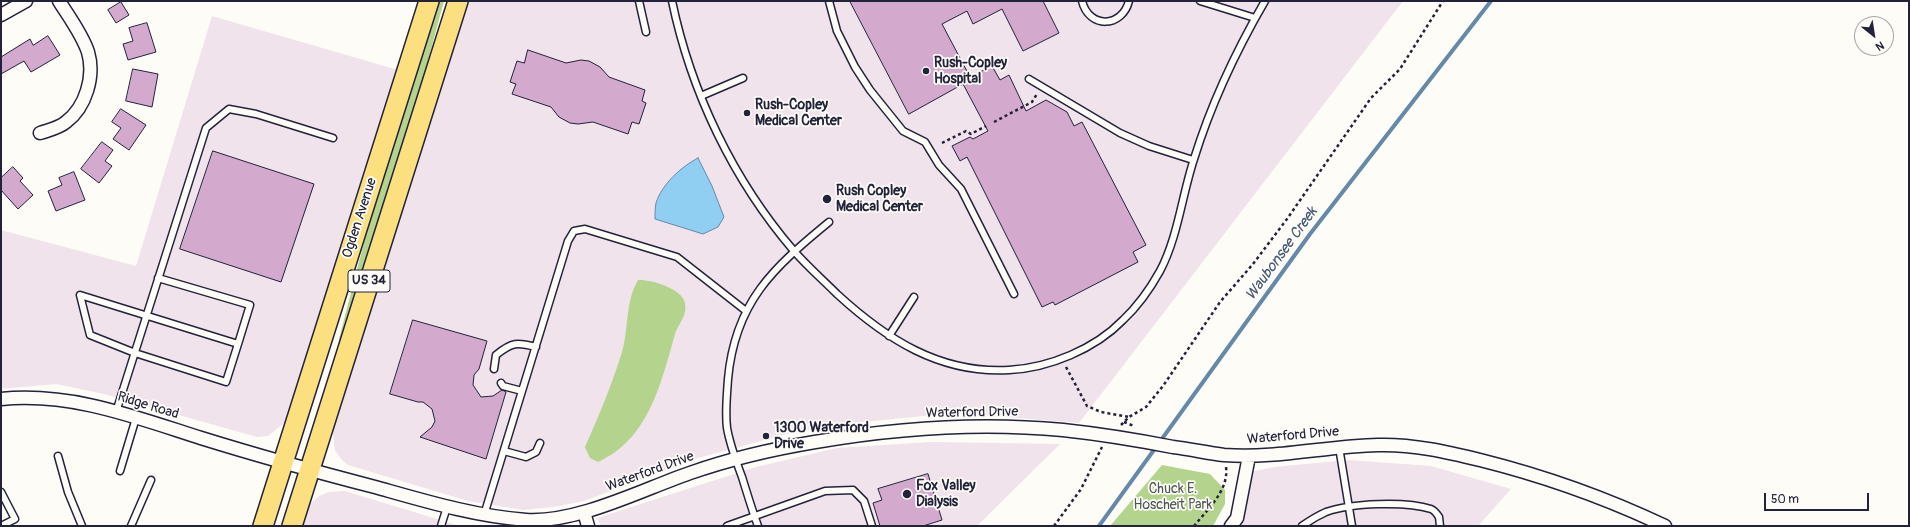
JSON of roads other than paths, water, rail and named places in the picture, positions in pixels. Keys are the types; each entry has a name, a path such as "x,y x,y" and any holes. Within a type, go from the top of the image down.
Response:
{"main road":[{"name":"Ogden Avenue","path":"263,526 429,1"},
{"name":"Ogden Avenue","path":"292,526 458,1"}],"street":[{"path":"1,16 26,1"},
{"path":"40,134 66,122 83,100 89,82 90,66 88,53 81,37 59,1"},
{"name":"Ridge Road","path":"1,399 25,396 85,403 282,462"},
{"name":"Waterford Drive","path":"282,462 447,507 484,515 532,520 584,512 692,472 735,460 832,439 917,429 1004,427 1060,430 1129,439 1209,453 1249,456 1382,444 1413,446 1447,452 1541,477 1586,492 1666,526"},
{"path":"1231,526 1237,518 1249,456"},
{"path":"584,512 588,526"}],"lane":[{"path":"639,1 646,32"},
{"path":"672,1 683,45 701,96 724,147 745,182 794,251 845,301 889,336 912,350 947,364 999,371 1023,370 1049,364 1096,341 1122,322 1143,299 1161,270 1172,238 1193,160 1221,87 1265,1"},
{"path":"829,1 837,31 855,67 870,90 898,126 903,131 925,142 940,165 961,189 1014,294"},
{"path":"1082,1 1084,8 1094,19 1108,22 1122,15 1129,1"},
{"path":"1200,1 1255,18"},
{"path":"701,96 743,78"},
{"path":"1029,78 1120,133 1149,146 1193,160"},
{"path":"116,412 206,128 229,109 256,114 333,138"},
{"path":"758,526 735,460 727,427 727,390 734,338 746,310 772,273 794,251 829,222"},
{"path":"484,515 568,241 574,231 585,229 677,257 746,310"},
{"path":"158,278 250,306 238,344 226,382 135,353 90,335 80,295 238,344"},
{"path":"889,336 914,297"},
{"path":"494,369 496,355 513,344 520,343 536,348"},
{"path":"501,383 504,386 522,391"},
{"path":"120,471 136,418"},
{"path":"504,451 526,457 536,452 540,443"},
{"path":"1339,447 1352,526"},
{"path":"58,456 68,492 82,526"},
{"path":"131,526 151,480"},
{"path":"727,526 754,517 787,503 825,491 853,490 864,501 872,526"},
{"path":"1,492 15,519 2,526"},
{"path":"1302,526 1326,512 1348,507 1405,505 1432,509 1440,517 1440,526"},
{"path":"441,526 447,507"}],"water":[{"path":"698,158 712,186 724,217 718,227 703,234 655,219 656,203 667,183 685,166"}],"waterway":[{"name":"Waubonsee Creek","path":"1099,526 1310,234 1491,1"}],"place":[{"name":"Rush-Copley Hospital","path":"926,71"},
{"name":"Rush-Copley Medical Center","path":"747,113"},
{"name":"Rush Copley Medical Center","path":"827,199"},
{"name":"1300 Waterford Drive","path":"766,436"},
{"name":"Fox Valley Dialysis","path":"907,494"}],"park label":[{"name":"Chuck E. Hoscheit Park","path":"1173,498"}]}
